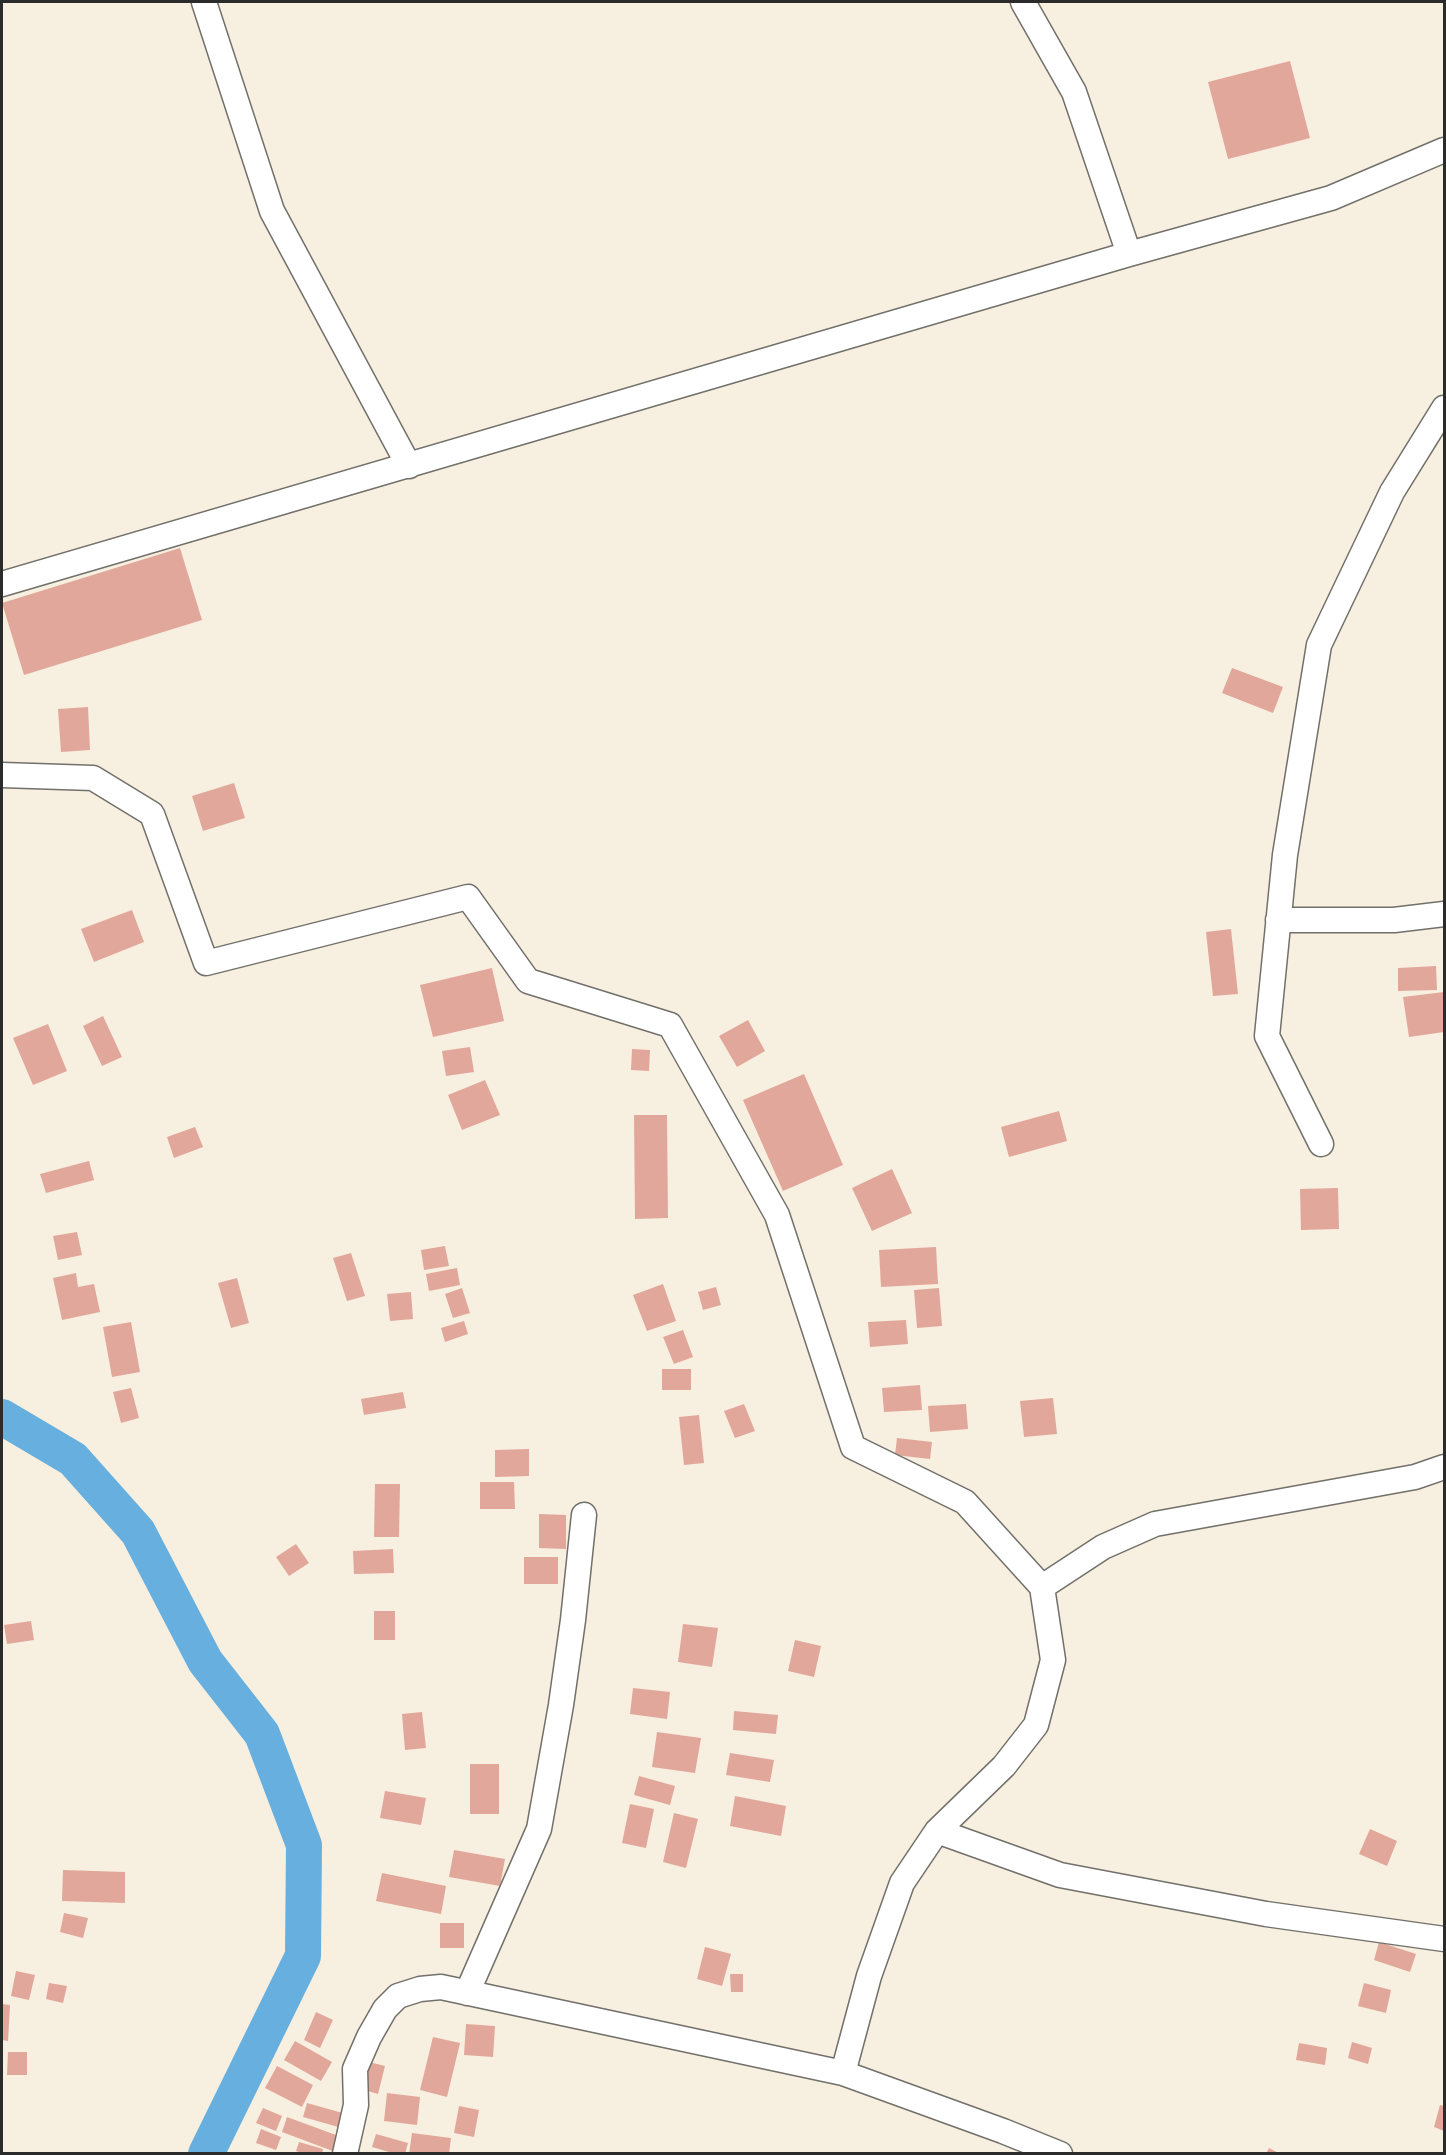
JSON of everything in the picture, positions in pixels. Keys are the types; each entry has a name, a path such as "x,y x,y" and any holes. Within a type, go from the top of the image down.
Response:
{"street":[{"path":"204,2 272,211 409,466"},
{"path":"1023,2 1074,93 1129,254"},
{"path":"2,584 1129,254 1331,198 1444,150"},
{"path":"1321,1144 1267,1036 1285,855 1320,645 1392,492 1444,408"},
{"path":"2,775 93,778 152,814 206,963 468,897 528,981 670,1025 777,1215 853,1447 965,1502 1042,1587 1053,1660 1036,1725 1004,1766 937,1831 902,1883 869,1976 843,2073"},
{"path":"1278,920 1394,920 1444,914"},
{"path":"1042,1587 1103,1547 1155,1524 1415,1477 1444,1467"},
{"path":"467,1993 538,1829 561,1706 584,1515"},
{"path":"937,1831 1060,1875 1266,1914 1444,1939"},
{"path":"345,2154 356,2104 355,2069 385,2009 399,1995 420,1989 441,1988 843,2073 1060,2154"}],"building":[{"path":"1290,61 1310,138 1228,159 1208,82"},
{"path":"180,548 202,620 24,675 2,603"},
{"path":"1232,668 1283,687 1273,713 1222,693"},
{"path":"88,707 90,750 61,752 58,709"},
{"path":"234,783 245,818 203,831 192,796"},
{"path":"132,910 144,942 94,962 81,929"},
{"path":"1231,929 1238,994 1213,996 1206,932"},
{"path":"1436,966 1437,990 1398,991 1398,968"},
{"path":"492,968 504,1021 433,1037 420,985"},
{"path":"1444,992 1444,1032 1409,1037 1403,997"},
{"path":"103,1016 122,1057 102,1066 83,1026"},
{"path":"748,1020 765,1051 737,1067 719,1036"},
{"path":"48,1024 67,1071 33,1085 13,1038"},
{"path":"470,1047 474,1072 446,1076 442,1051"},
{"path":"632,1049 650,1050 649,1071 631,1070"},
{"path":"804,1074 843,1165 783,1191 743,1100"},
{"path":"485,1080 500,1115 462,1130 448,1095"},
{"path":"1059,1111 1067,1141 1009,1157 1001,1127"},
{"path":"634,1115 667,1115 668,1218 635,1219"},
{"path":"195,1127 203,1147 174,1158 167,1137"},
{"path":"89,1161 94,1180 46,1193 40,1174"},
{"path":"892,1169 912,1213 872,1231 852,1188"},
{"path":"1338,1188 1339,1229 1301,1230 1300,1189"},
{"path":"77,1232 82,1255 58,1260 53,1236"},
{"path":"445,1246 449,1266 424,1270 421,1250"},
{"path":"936,1247 938,1284 881,1287 879,1250"},
{"path":"351,1253 365,1296 347,1301 333,1258"},
{"path":"457,1268 460,1285 429,1291 426,1274"},
{"path":"76,1273 78,1287 94,1284 100,1312 62,1320 53,1278"},
{"path":"237,1278 249,1323 231,1328 218,1283"},
{"path":"663,1284 676,1321 647,1331 633,1295"},
{"path":"716,1287 721,1305 703,1310 698,1292"},
{"path":"462,1288 470,1313 453,1318 445,1294"},
{"path":"939,1288 942,1326 917,1328 914,1290"},
{"path":"411,1292 413,1319 390,1321 387,1294"},
{"path":"906,1320 908,1344 870,1347 868,1322"},
{"path":"464,1321 468,1334 445,1342 441,1328"},
{"path":"131,1322 140,1372 112,1377 103,1327"},
{"path":"683,1330 693,1357 674,1364 663,1337"},
{"path":"662,1369 691,1369 691,1390 662,1390"},
{"path":"920,1385 922,1410 884,1412 882,1388"},
{"path":"131,1388 139,1418 121,1423 113,1392"},
{"path":"403,1392 406,1408 364,1415 361,1399"},
{"path":"1053,1398 1057,1434 1024,1437 1020,1401"},
{"path":"744,1404 755,1431 735,1438 724,1411"},
{"path":"966,1404 968,1429 930,1432 928,1406"},
{"path":"699,1415 704,1463 684,1465 679,1417"},
{"path":"897,1438 932,1442 930,1459 895,1455"},
{"path":"529,1449 529,1476 495,1477 495,1450"},
{"path":"480,1482 514,1482 515,1509 480,1509"},
{"path":"375,1484 400,1484 399,1537 374,1537"},
{"path":"539,1514 566,1515 566,1549 539,1548"},
{"path":"296,1544 309,1563 289,1576 276,1557"},
{"path":"393,1549 394,1573 354,1574 353,1551"},
{"path":"524,1557 558,1557 558,1584 524,1584"},
{"path":"374,1611 395,1611 395,1640 374,1640"},
{"path":"31,1621 34,1640 7,1644 4,1625"},
{"path":"683,1624 718,1628 712,1667 678,1662"},
{"path":"795,1640 821,1646 814,1677 788,1671"},
{"path":"633,1688 670,1692 667,1719 630,1714"},
{"path":"734,1711 778,1715 776,1734 733,1730"},
{"path":"422,1712 426,1748 405,1750 402,1714"},
{"path":"657,1732 701,1738 695,1773 652,1767"},
{"path":"730,1753 774,1760 770,1782 726,1775"},
{"path":"470,1764 499,1764 499,1814 470,1814"},
{"path":"639,1776 675,1786 670,1805 634,1795"},
{"path":"385,1791 426,1798 421,1825 380,1818"},
{"path":"735,1796 786,1806 781,1836 730,1826"},
{"path":"630,1804 654,1809 646,1848 622,1843"},
{"path":"674,1813 698,1819 686,1868 663,1862"},
{"path":"1370,1829 1397,1841 1387,1866 1359,1854"},
{"path":"454,1850 505,1859 500,1886 449,1877"},
{"path":"63,1870 125,1872 125,1903 62,1901"},
{"path":"382,1873 446,1886 441,1914 376,1901"},
{"path":"64,1913 88,1918 83,1938 60,1932"},
{"path":"440,1923 464,1923 464,1948 440,1948"},
{"path":"1379,1942 1416,1954 1410,1972 1374,1960"},
{"path":"705,1947 731,1954 722,1986 697,1979"},
{"path":"16,1971 35,1975 29,2000 11,1996"},
{"path":"730,1974 743,1974 743,1992 731,1992"},
{"path":"49,1983 67,1986 63,2003 46,1999"},
{"path":"1364,1983 1391,1990 1386,2013 1358,2006"},
{"path":"2,2004 10,2005 8,2041 2,2040"},
{"path":"316,2012 333,2020 320,2048 304,2040"},
{"path":"466,2024 495,2026 493,2057 464,2055"},
{"path":"433,2037 460,2043 447,2097 420,2090"},
{"path":"295,2041 332,2062 321,2081 284,2060"},
{"path":"1352,2042 1372,2048 1368,2064 1348,2058"},
{"path":"1299,2043 1327,2048 1325,2065 1296,2060"},
{"path":"8,2052 27,2052 27,2075 7,2075"},
{"path":"369,2062 385,2066 378,2094 361,2089"},
{"path":"277,2066 313,2085 302,2107 265,2088"},
{"path":"387,2093 420,2097 417,2125 384,2121"},
{"path":"307,2103 346,2114 342,2128 303,2117"},
{"path":"1440,2105 1444,2106 1444,2131 1434,2127"},
{"path":"459,2106 479,2110 474,2137 454,2133"},
{"path":"263,2108 282,2116 276,2131 256,2123"},
{"path":"287,2117 344,2138 338,2153 282,2132"},
{"path":"261,2129 281,2137 276,2150 256,2143"},
{"path":"412,2133 451,2138 449,2154 409,2154"},
{"path":"376,2134 408,2143 405,2154 396,2154 372,2147"},
{"path":"299,2142 323,2149 322,2154 305,2154 296,2151"},
{"path":"1269,2148 1280,2154 1266,2154"}],"waterway":[{"path":"2,1417 73,1459 138,1532 205,1661 262,1734 304,1845 303,1956 206,2154"}]}
